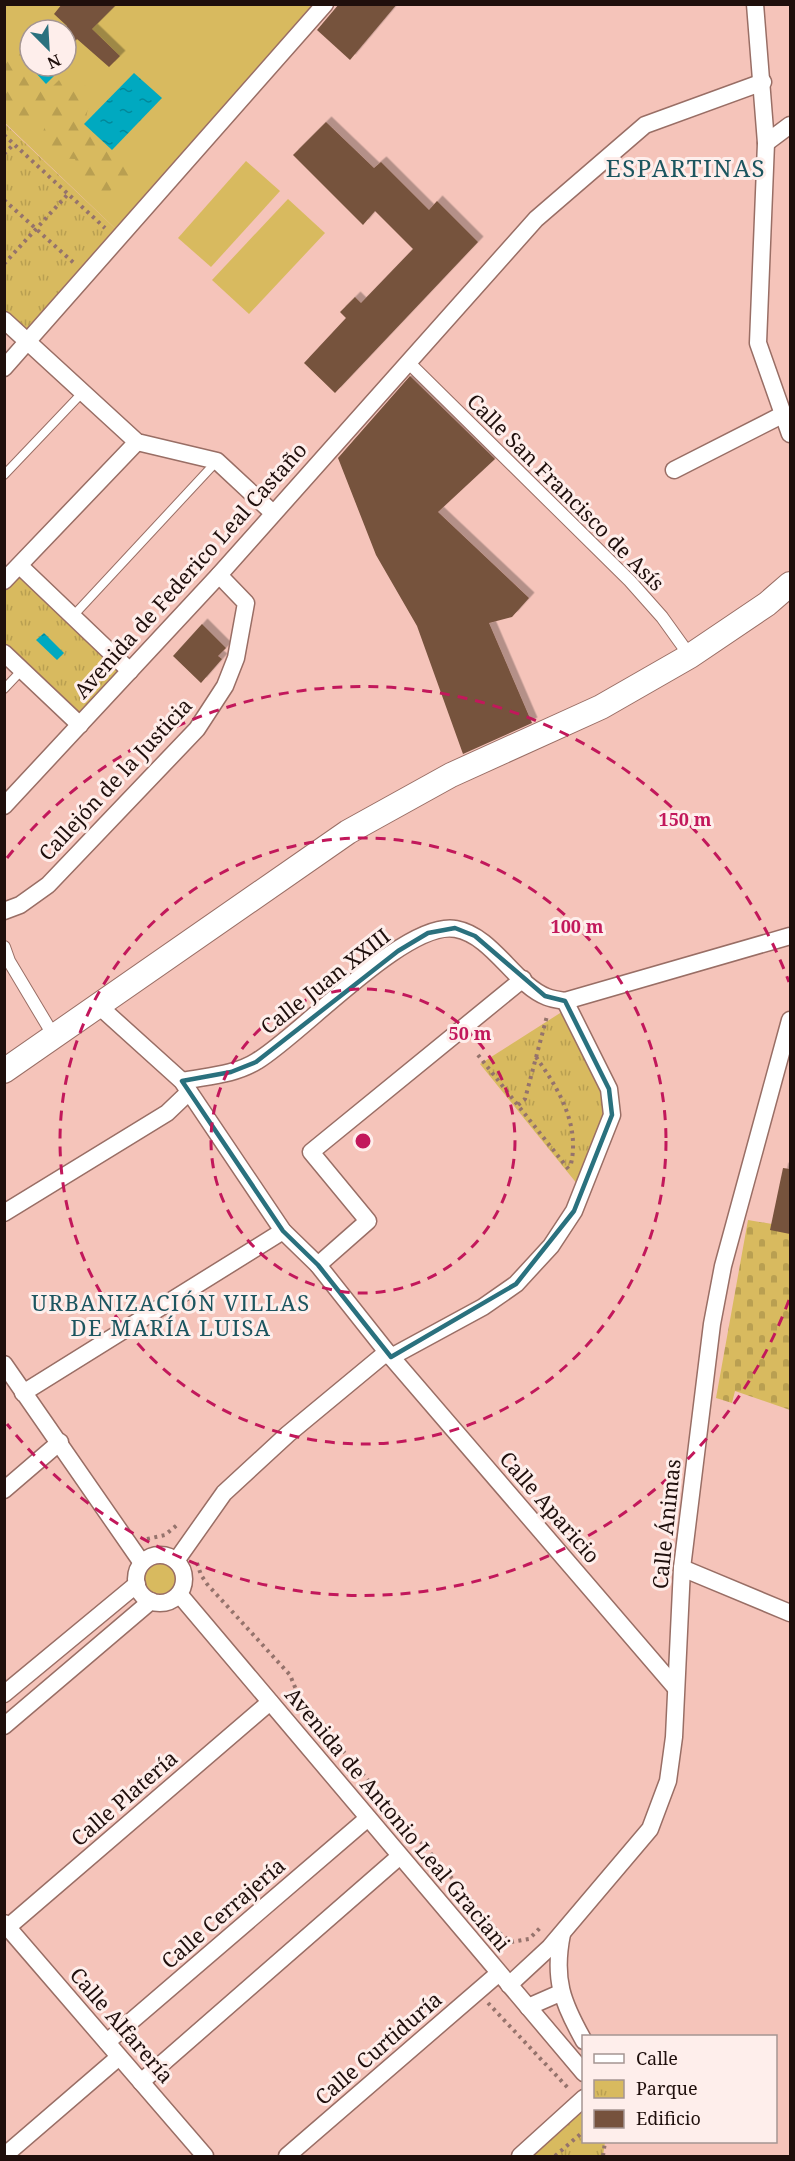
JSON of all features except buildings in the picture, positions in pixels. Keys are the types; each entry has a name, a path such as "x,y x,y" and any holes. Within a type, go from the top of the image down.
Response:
{"main road":[{"path":"4,1071 100,1007 290,870 359,826 451,776 601,707 690,656 767,604 790,584"}],"street":[{"path":"4,368 325,4"},
{"path":"755,4 766,142 758,343 790,434"},
{"name":"Avenida de Federico Leal Castaño","path":"4,806 219,574 536,219 645,125 763,82"},
{"path":"766,142 790,125"},
{"path":"4,321 137,442 218,460 273,513"},
{"name":"Calle San Francisco de Asís","path":"408,362 630,581 662,617 690,656"},
{"path":"674,470 782,415"},
{"path":"4,581 137,442"},
{"path":"20,566 130,671"},
{"name":"Callejón de la Justicia","path":"4,911 20,905 48,885 197,729 225,686 236,658 246,603 219,574"},
{"path":"4,653 80,725"},
{"name":"Calle Juan XXIII","path":"186,1086 256,1062 351,984 428,933 454,928 475,936 545,996 564,1001"},
{"path":"176,1561 224,1493 288,1434 389,1354 483,1307 516,1284 551,1246 574,1210 612,1115 609,1089 564,1001 790,936"},
{"path":"4,947 14,969 55,1038"},
{"path":"318,1264 368,1221 311,1152 523,979"},
{"path":"4,1213 167,1113 186,1086 100,1007"},
{"name":"Calle Ánimas","path":"504,1979 563,1931 650,1829 668,1781 674,1737 682,1568 712,1324 723,1266 790,1020"},
{"name":"Calle Aparicio","path":"186,1086 283,1231 318,1264 389,1354 675,1687"},
{"path":"23,1394 283,1231"},
{"path":"4,1364 142,1563"},
{"path":"4,1490 60,1442"},
{"path":"159,1555 176,1561 184,1575 178,1594 167,1601 151,1601 143,1595 136,1577 142,1563 159,1555"},
{"path":"682,1568 790,1613"},
{"path":"4,1694 137,1584"},
{"name":"Avenida de Antonio Leal Graciani","path":"178,1594 582,2071"},
{"path":"4,1726 151,1601"},
{"name":"Calle Platería","path":"6,1925 270,1702"},
{"name":"Calle Cerrajería","path":"107,2042 368,1818"},
{"path":"141,2082 400,1856"},
{"name":"Calle Alfarería","path":"6,1925 205,2157"},
{"path":"563,1931 557,1961 560,1993 582,2037"},
{"name":"Calle Curtiduría","path":"287,2157 504,1979"},
{"path":"528,2007 560,1993"},
{"path":"4,2156 119,2057"},
{"path":"520,2157 582,2100"}],"lane":[{"path":"4,475 83,392"},
{"path":"73,616 218,460"},
{"path":"4,689 22,670"}],"path":[{"path":"4,135 118,240"},
{"path":"4,154 14,144"},
{"path":"4,264 68,194"},
{"path":"4,200 87,275"},
{"path":"518,1105 525,1099 548,1015"},
{"path":"478,1055 570,1171 572,1129 564,1102 536,1058"},
{"path":"555,2157 582,2133"}],"highlighted area":[{"path":"455,928 475,936 545,996 565,1001 609,1089 612,1115 574,1211 516,1284 391,1357 318,1265 283,1231 182,1081 231,1072 256,1062 398,951 428,933"}],"green space":[{"path":"4,5 325,5 122,235 5,123"},
{"path":"18,47 18,78 34,78 48,91 59,80 76,86 84,85 91,90 92,99 87,121 91,135 101,145 121,154 134,179 120,184 100,198 83,184 75,159 54,158 41,138 45,126 44,119 13,117 5,110 5,53"},
{"path":"4,123 122,235 28,342 5,320"},
{"path":"246,161 280,191 211,267 178,238"},
{"path":"288,199 325,233 249,314 212,280"},
{"path":"20,566 130,671 80,725 5,653 4,581"},
{"path":"568,1008 612,1115 582,1190 480,1064"},
{"path":"748,1220 790,1227 790,1410 735,1391 732,1403 716,1398"},
{"path":"160,1559 168,1560 174,1565 179,1571 179,1587 174,1593 168,1598 160,1599 152,1598 146,1593 141,1587 140,1579 141,1571 146,1565 152,1560"},
{"path":"582,2099 582,2143 605,2143 603,2156 520,2156"}],"water":[{"path":"134,73 162,98 112,150 84,124"},
{"path":"40,78 52,78 46,84"},
{"path":"44,633 64,653 57,660 36,640"}],"district":[{"name":"ESPARTINAS","path":"686,167"},
{"name":"URBANIZACIÓN VILLAS DE MARÍA LUISA","path":"171,1314"}]}
